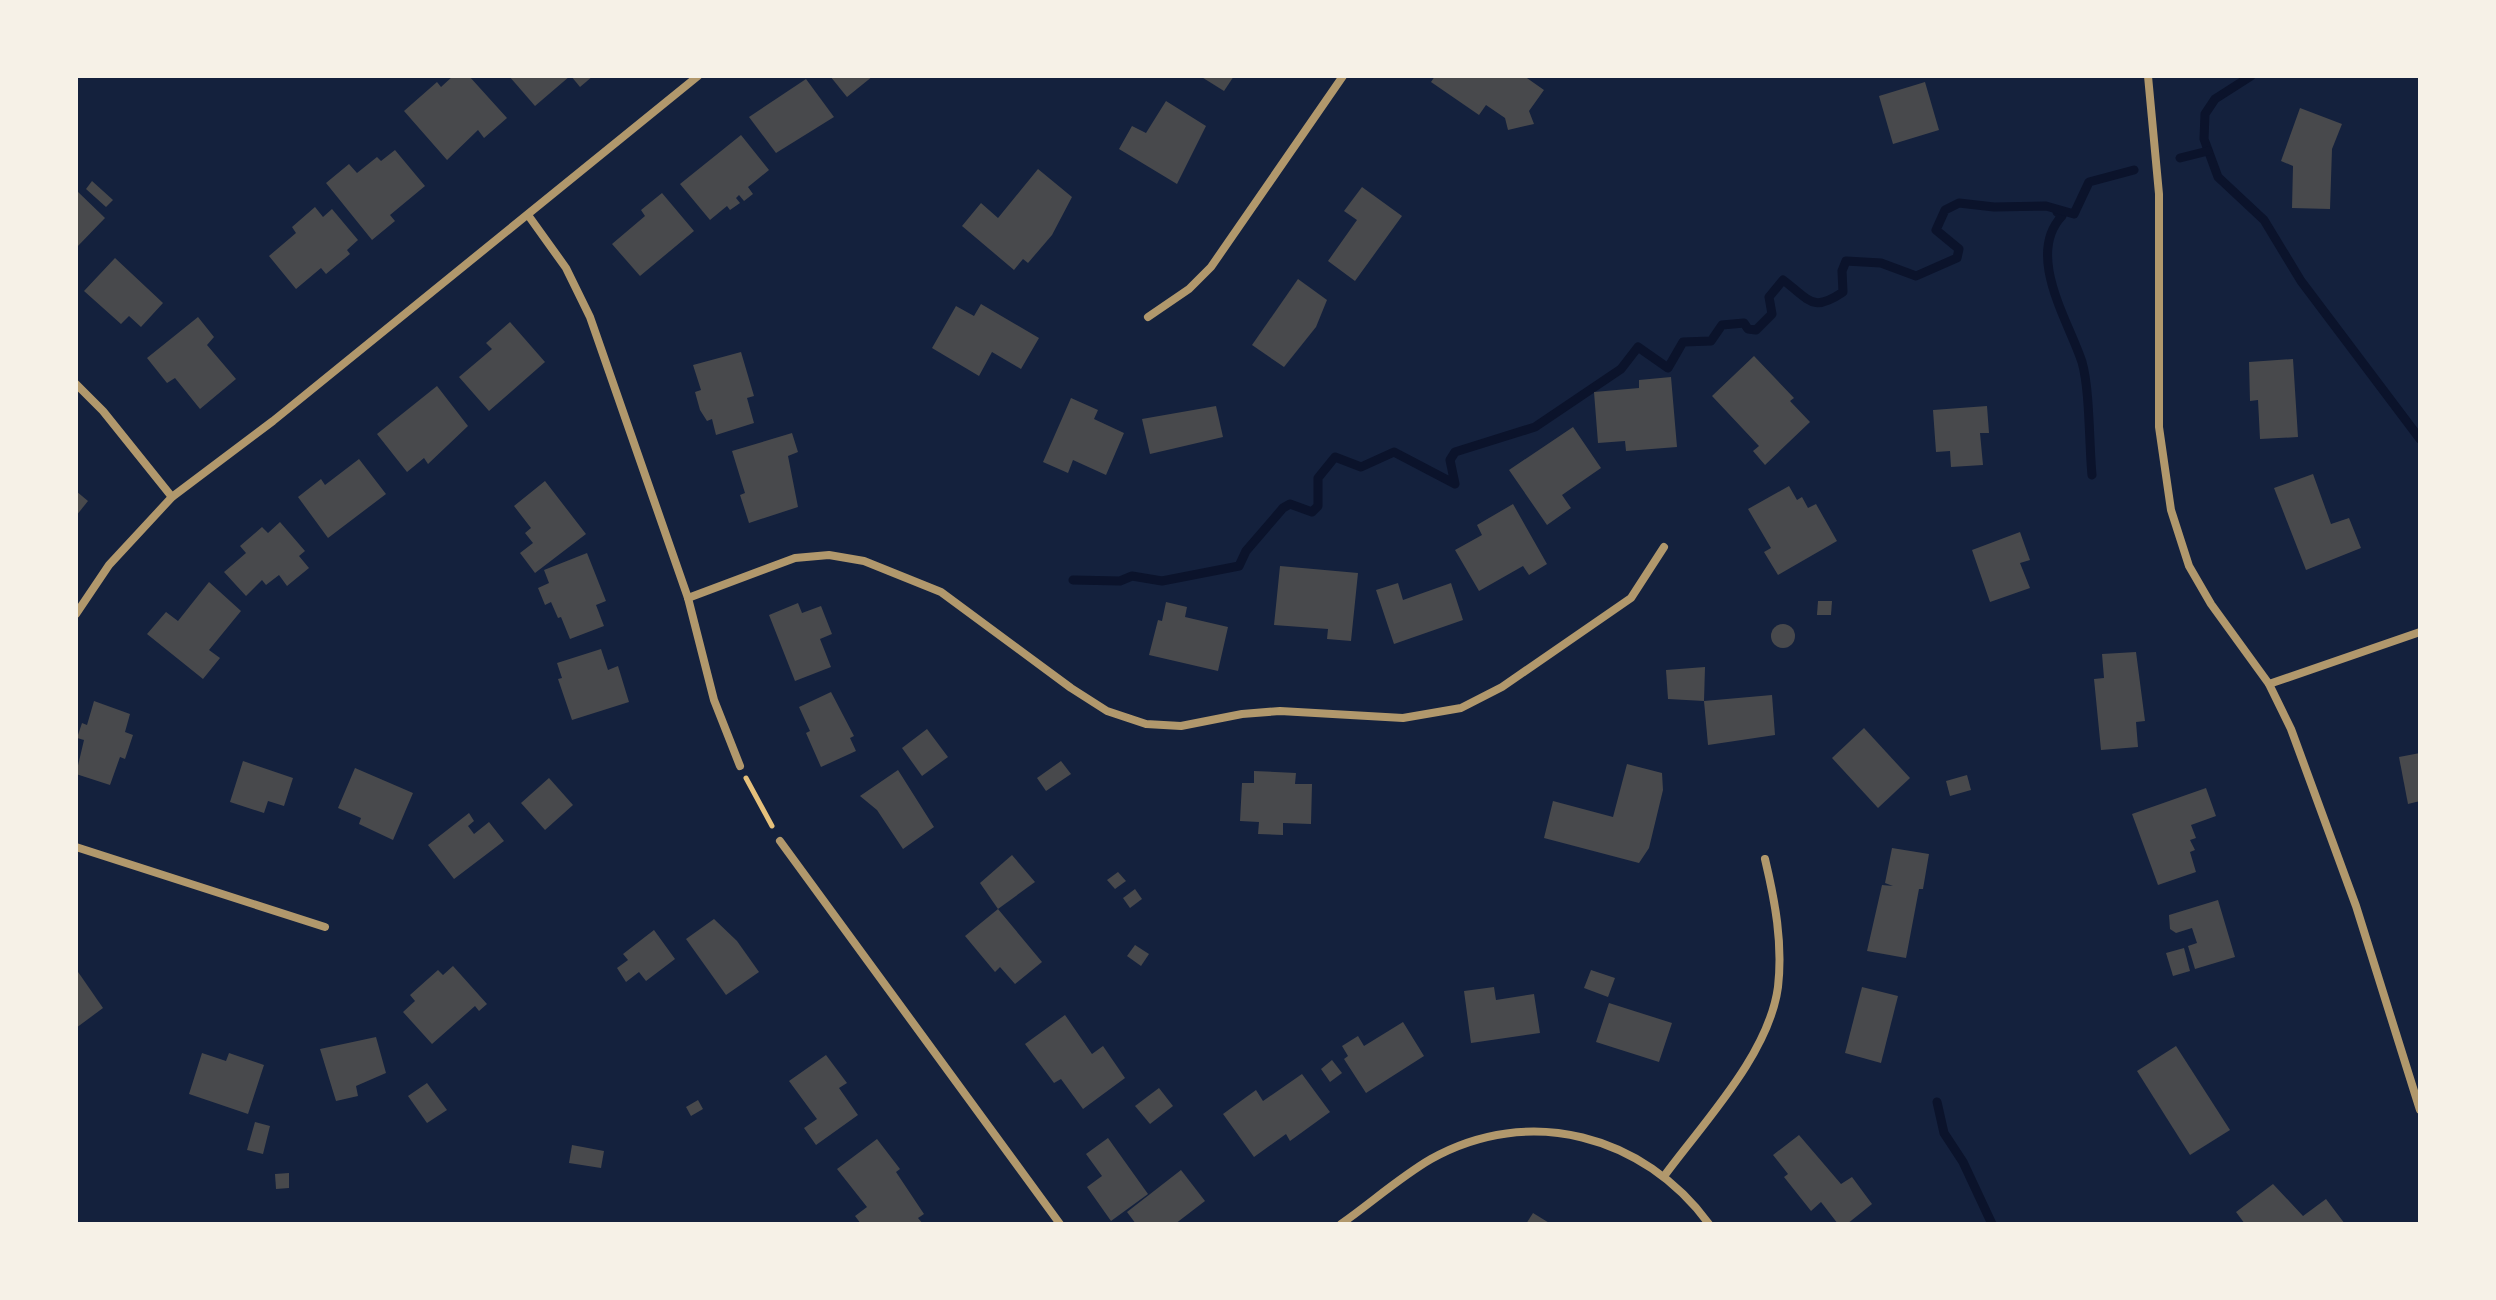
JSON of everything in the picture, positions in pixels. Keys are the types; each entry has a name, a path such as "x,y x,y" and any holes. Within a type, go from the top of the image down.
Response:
{"street":[{"path":"76,614 109,565 172,497 273,421 698,76"},
{"path":"1148,317 1189,289 1211,267 1343,76"},
{"path":"2148,76 2159,194 2159,427 2169,496 2189,566 2211,604 2269,684 2291,729 2356,906 2420,1110"},
{"path":"528,215 566,268 590,317 688,598 714,700 740,766"},
{"path":"76,384 103,411 172,497"},
{"path":"688,598 749,572 795,558 829,555 864,561 941,592 1071,688 1107,711 1146,724 1181,726 1242,714 1280,711 1403,718 1461,708 1576,638 1631,598 1664,547"},
{"path":"2269,684 2420,632"},
{"path":"780,841 1060,1224"},
{"path":"76,847 325,927"},
{"path":"1665,1175 1747,1063 1772,1013 1779,948 1777,912 1765,859"},
{"path":"1341,1224 1430,1160 1467,1143 1512,1132 1554,1132 1583,1137 1625,1152 1665,1175 1681,1189 1709,1224"}],"path":[{"path":"740,766 780,841"}],"building":[{"path":"453,76 469,76 507,118 484,138 478,130 447,160 404,111 437,82 441,87"},
{"path":"509,76 570,76 535,106"},
{"path":"571,76 593,76 580,87"},
{"path":"830,76 873,76 847,97"},
{"path":"1200,76 1234,76 1224,91"},
{"path":"1435,76 1524,76 1544,90 1529,111 1534,124 1508,130 1505,118 1486,105 1479,115 1431,82"},
{"path":"806,79 834,117 776,153 749,117"},
{"path":"1925,82 1939,130 1893,144 1879,96"},
{"path":"1166,101 1206,126 1177,184 1119,149 1132,126 1146,133"},
{"path":"2300,108 2342,124 2332,149 2330,209 2292,208 2293,166 2281,161"},
{"path":"741,135 769,170 748,187 753,194 744,201 739,195 736,198 740,203 730,210 727,206 710,220 680,184"},
{"path":"395,150 425,186 390,215 395,221 372,240 326,183 349,164 357,173 377,157 381,161"},
{"path":"1038,169 1072,197 1052,235 1028,263 1023,259 1014,270 962,226 981,203 998,218"},
{"path":"92,181 113,200 106,207 86,189"},
{"path":"1362,187 1402,216 1355,281 1328,261 1357,220 1344,211"},
{"path":"76,190 105,218 76,248"},
{"path":"662,193 694,231 640,276 612,244 645,216 641,210"},
{"path":"315,207 323,217 332,209 358,240 347,250 350,254 326,274 321,268 296,289 269,256 296,233 292,227"},
{"path":"115,258 163,303 141,327 129,316 121,324 84,291"},
{"path":"1298,279 1327,300 1316,327 1284,367 1252,345"},
{"path":"981,304 1039,338 1021,369 992,352 979,376 932,348 956,306 974,316"},
{"path":"198,317 214,337 207,345 236,379 200,409 175,378 167,383 147,358"},
{"path":"510,322 545,362 489,411 459,377 492,349 486,343"},
{"path":"741,352 754,396 747,398 754,423 716,435 712,419 707,421 700,410 695,392 701,390 693,365"},
{"path":"1754,356 1794,398 1790,401 1810,422 1765,465 1753,451 1759,446 1712,396"},
{"path":"2293,359 2298,437 2260,439 2258,400 2250,401 2249,362"},
{"path":"1671,377 1677,447 1626,451 1625,441 1598,443 1594,392 1639,388 1639,380"},
{"path":"437,386 468,426 428,464 424,458 407,472 377,434"},
{"path":"1071,398 1098,410 1094,419 1124,433 1106,475 1073,460 1068,473 1043,462"},
{"path":"1216,406 1223,437 1150,454 1142,419"},
{"path":"1987,406 1989,433 1980,433 1983,465 1951,467 1950,451 1936,452 1933,410"},
{"path":"1573,427 1601,468 1562,495 1571,508 1547,525 1509,470"},
{"path":"792,433 798,452 788,456 798,507 749,523 740,495 745,493 732,451"},
{"path":"359,459 386,494 328,538 298,497 321,479 325,485"},
{"path":"2313,474 2331,524 2349,518 2361,548 2306,570 2274,488"},
{"path":"545,481 586,534 535,573 520,553 533,543 525,533 531,528 514,506"},
{"path":"1789,486 1797,500 1802,497 1808,508 1816,504 1837,541 1778,575 1764,552 1771,548 1748,509"},
{"path":"76,491 88,501 76,516"},
{"path":"1513,504 1547,564 1529,575 1523,566 1479,591 1455,550 1482,535 1477,525"},
{"path":"280,522 305,551 299,556 309,568 287,586 279,575 266,585 262,580 246,596 224,572 246,553 240,546 262,527 268,533"},
{"path":"2020,532 2030,560 2020,563 2030,588 1990,602 1972,550"},
{"path":"587,553 606,601 596,605 604,626 570,639 561,617 558,618 551,602 545,605 538,588 549,583 544,570"},
{"path":"1280,566 1358,573 1351,641 1327,639 1328,629 1274,625"},
{"path":"209,582 241,611 209,650 220,658 203,679 147,634 166,612 178,621"},
{"path":"1398,583 1403,600 1451,583 1463,620 1394,644 1376,590"},
{"path":"1818,601 1832,601 1831,615 1817,615"},
{"path":"1166,602 1187,607 1185,617 1228,627 1218,671 1149,655"},
{"path":"798,603 802,613 821,606 832,634 820,639 831,667 795,681 769,615"},
{"path":"1783,624 1791,628 1795,636 1791,644 1783,648 1775,644 1771,636 1775,628"},
{"path":"601,649 608,670 618,666 629,702 572,720 558,679 562,678 557,663"},
{"path":"2136,652 2145,721 2136,722 2138,747 2101,750 2094,679 2104,678 2102,654"},
{"path":"1705,667 1704,701 1668,699 1666,670"},
{"path":"831,692 854,736 850,738 856,751 821,767 799,707"},
{"path":"1772,695 1775,735 1708,745 1704,701"},
{"path":"94,701 130,714 125,732 133,735 125,759 120,757 110,785 76,774 84,740 77,738 82,723 87,725"},
{"path":"1864,728 1910,778 1878,808 1832,758"},
{"path":"927,729 948,757 922,776 902,748"},
{"path":"2420,753 2420,801 2408,804 2399,757"},
{"path":"243,761 293,778 284,806 268,801 264,813 230,802"},
{"path":"1061,761 1071,774 1046,791 1037,778"},
{"path":"1627,764 1662,773 1663,790 1649,848 1639,863 1544,838 1553,801 1613,817"},
{"path":"355,768 413,793 393,840 359,824 361,818 338,808"},
{"path":"898,770 934,827 903,849 877,810 860,796"},
{"path":"1254,771 1296,773 1295,784 1312,784 1311,824 1283,823 1283,835 1258,834 1259,822 1240,821 1242,783 1254,783"},
{"path":"1967,775 1971,790 1950,796 1946,781"},
{"path":"549,778 573,805 545,830 521,803"},
{"path":"2206,788 2216,816 2191,825 2196,838 2190,840 2195,850 2190,852 2196,872 2158,885 2132,814"},
{"path":"469,813 474,821 468,826 474,834 489,822 504,841 454,879 428,845"},
{"path":"1892,848 1929,854 1906,958 1867,951 1882,885 1893,886 1885,883"},
{"path":"1012,855 1035,882 998,909 980,883"},
{"path":"1118,872 1126,881 1115,889 1107,880"},
{"path":"1135,889 1142,899 1130,908 1123,898"},
{"path":"2218,900 2235,957 2195,969 2188,946 2197,943 2192,928 2176,933 2170,929 2169,915"},
{"path":"998,909 1042,962 1015,984 1000,967 995,972 965,936"},
{"path":"714,919 737,941 759,972 726,995 686,939"},
{"path":"654,930 675,959 646,981 639,972 626,982 617,968 628,960 623,954"},
{"path":"1135,945 1149,954 1141,966 1127,956"},
{"path":"2184,948 2190,971 2173,976 2166,953"},
{"path":"453,966 487,1004 479,1011 475,1006 432,1044 403,1012 415,1001 410,995 438,970 443,975"},
{"path":"76,969 103,1008 76,1028"},
{"path":"1591,970 1615,978 1608,997 1584,988"},
{"path":"1494,987 1496,1000 1534,994 1540,1033 1471,1043 1464,991"},
{"path":"1862,987 1898,996 1881,1063 1845,1053"},
{"path":"1609,1003 1672,1023 1659,1062 1596,1042"},
{"path":"1065,1015 1092,1054 1103,1046 1125,1078 1083,1109 1061,1079 1054,1083 1025,1044"},
{"path":"1403,1022 1424,1056 1366,1093 1344,1059 1348,1056 1342,1046 1358,1036 1364,1046"},
{"path":"376,1037 386,1073 356,1086 358,1096 336,1101 320,1049"},
{"path":"2176,1046 2230,1130 2190,1155 2137,1071"},
{"path":"202,1053 226,1061 229,1053 264,1065 248,1114 189,1094"},
{"path":"826,1055 847,1083 839,1088 858,1115 816,1145 804,1128 817,1119 789,1081"},
{"path":"1332,1060 1342,1073 1330,1082 1321,1069"},
{"path":"1302,1074 1330,1112 1290,1141 1286,1134 1254,1157 1223,1114 1256,1090 1263,1101"},
{"path":"427,1083 447,1110 427,1123 408,1096"},
{"path":"1159,1088 1173,1106 1150,1124 1135,1106"},
{"path":"698,1100 703,1109 691,1116 686,1107"},
{"path":"255,1122 270,1126 263,1154 247,1150"},
{"path":"1799,1135 1841,1184 1852,1177 1872,1204 1847,1224 1838,1224 1821,1202 1811,1211 1784,1177 1788,1174 1773,1155"},
{"path":"1108,1138 1148,1194 1111,1221 1087,1187 1102,1176 1086,1154"},
{"path":"877,1139 900,1169 896,1172 924,1214 918,1218 923,1224 861,1224 855,1216 867,1207 837,1169"},
{"path":"572,1145 604,1151 601,1168 569,1163"},
{"path":"1181,1170 1205,1201 1175,1224 1136,1224 1127,1212"},
{"path":"289,1173 289,1188 276,1189 275,1174"},
{"path":"2273,1184 2303,1216 2326,1199 2345,1224 2245,1224 2236,1212"},
{"path":"1533,1213 1551,1224 1526,1224"}],"waterway":[{"path":"2251,76 2215,99 2205,114 2204,139 2218,177 2264,220 2301,281 2420,439"},
{"path":"2180,158 2208,151"},
{"path":"1073,580 1120,581 1132,576 1162,581 1239,566 1246,551 1283,508 1290,504 1312,512 1318,506 1318,478 1335,457 1361,467 1394,452 1455,484 1450,460 1455,452 1535,427 1621,369 1638,347 1668,368 1683,342 1711,341 1722,325 1744,323 1748,329 1756,330 1772,314 1769,297 1783,280 1806,298 1818,303 1843,292 1842,271 1846,261 1881,263 1916,276 1957,258 1959,249 1936,230 1945,210 1959,203 1994,207 2046,206 2074,214 2089,182 2134,170"},
{"path":"2057,212 2062,216 2052,232 2048,250 2049,269 2053,289 2085,374 2092,475"},
{"path":"1937,1102 1944,1133 1963,1162 1992,1224"}]}
